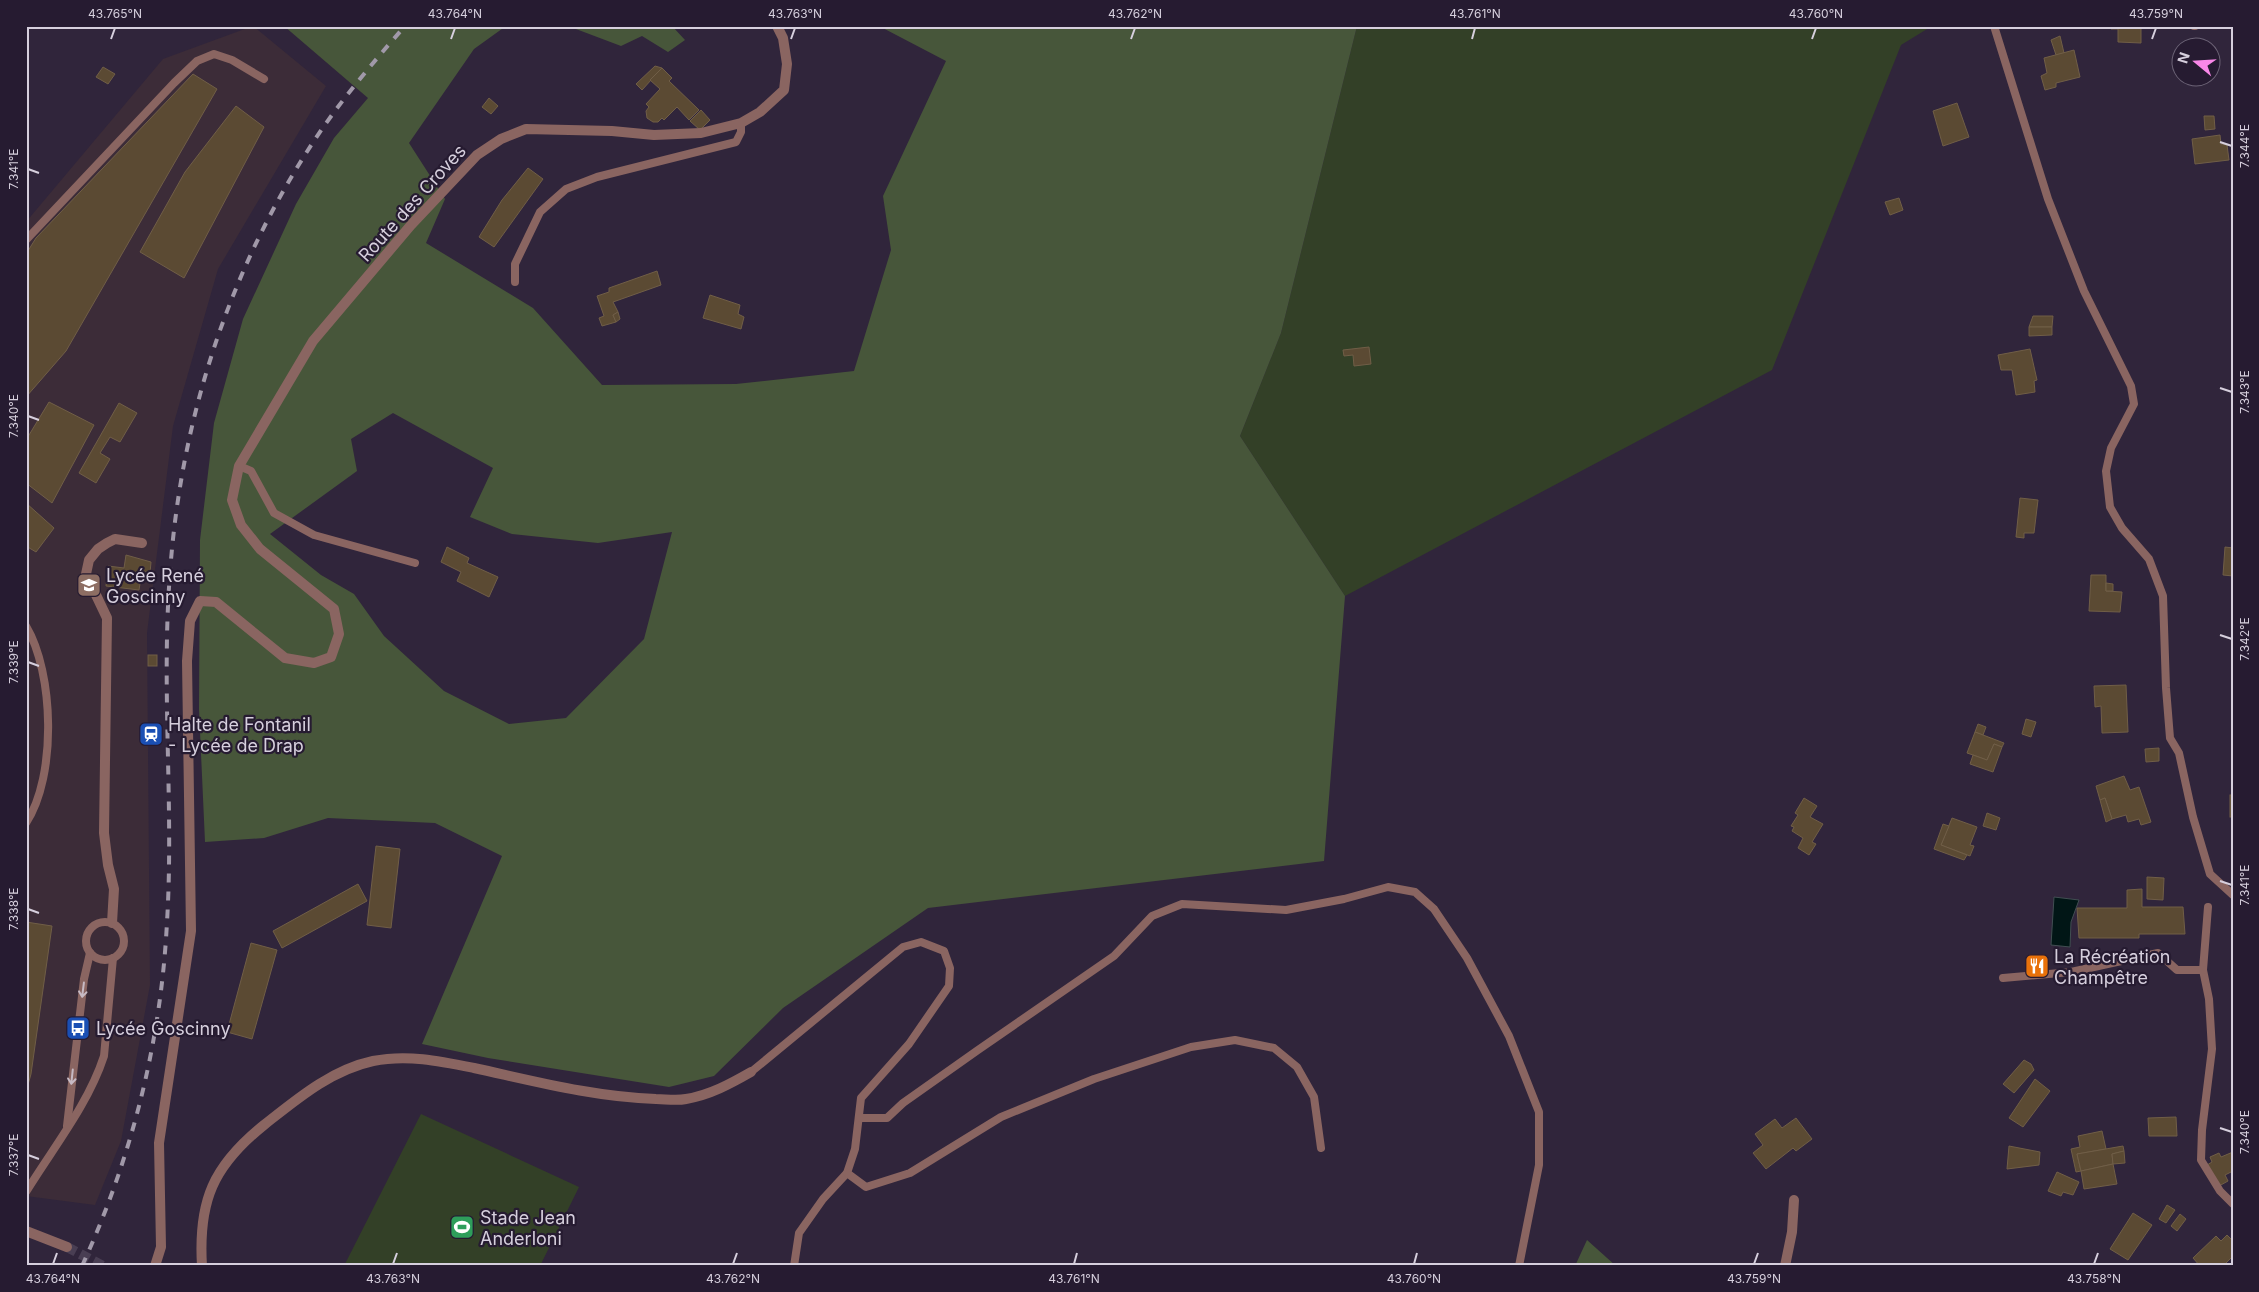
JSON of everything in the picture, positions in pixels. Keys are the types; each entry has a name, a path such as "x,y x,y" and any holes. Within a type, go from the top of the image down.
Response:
{"street":[{"name":"Route des Croves","path":"155,1266 161,1247 159,1143 191,931 187,661 190,621 200,601 216,602 285,658 314,663 331,657 339,634 334,609 260,549 241,525 232,500 239,466 313,341 411,225 477,155 501,140 526,129 654,134 701,132 741,123 760,112 784,90 787,64 783,38 777,26"},
{"path":"112,923 114,889 108,865 104,832 107,618 86,574 89,560 107,542 115,539 142,543"},
{"path":"202,1266 200,1240 204,1212 210,1187 226,1162 251,1136 283,1110 333,1075 373,1061 405,1057 438,1061 606,1096 684,1099 721,1089 751,1072"},
{"path":"1785,1266 1792,1232 1794,1200"},
{"path":"26,1231 68,1247"}],"lane":[{"path":"1994,26 2048,199 2084,291 2131,386 2134,404 2111,448 2106,471 2110,507 2122,528 2149,559 2163,596 2166,688 2170,738 2179,753 2193,817 2210,874 2233,895"},
{"path":"26,240 197,61 214,54 232,60 264,79"},
{"path":"515,282 515,264 540,212 566,189 597,177 736,142 742,132 741,123"},
{"path":"239,466 251,471 274,513 314,535 415,563"},
{"path":"26,626 31,634 43,674 48,727 47,763 41,790 33,813 26,822"},
{"path":"860,1118 887,1118 903,1103 1114,956 1152,916 1182,904 1286,910 1344,899 1388,887 1415,892 1434,909 1467,958 1509,1036 1539,1112 1539,1164 1519,1266"},
{"path":"2208,907 2203,970 2209,999 2212,1049 2202,1130 2201,1160 2220,1192 2233,1204"},
{"path":"26,1192 67,1128 93,1085 104,1056 114,958 124,943 121,931 112,923 100,922 90,930 86,942 90,953 84,979 67,1128"},
{"path":"751,1072 903,947 921,942 944,951 950,968 948,986 910,1044 861,1098 855,1149 847,1173 823,1199 799,1233 794,1266"},
{"path":"90,953 101,959 114,958"},
{"path":"2003,978 2071,972 2158,953 2177,970 2203,970"},
{"path":"847,1173 866,1187 910,1173 1001,1116 1094,1079 1182,1050 1235,1040 1274,1048 1297,1067 1314,1097 1321,1148"}],"shaded area":[{"name":"Lycée René Goscinny","path":"253,26 326,86 218,269 173,426 147,633 150,985 121,1141 95,1205 26,1196 26,222 163,59"},
{"path":"2054,897 2079,900 2071,922 2070,947 2051,945"}],"green space":[{"path":"284,26 506,26 474,49 409,143 445,199 426,243 533,308 602,385 736,384 854,371 891,250 883,196 946,61 879,26 1357,26 1281,333 1240,436 1345,596 1324,861 928,908 783,1008 714,1076 669,1087 488,1058 422,1044 502,856 435,823 328,818 264,838 205,842 199,709 200,540 214,423 243,319 296,204 334,138 368,98","holes":["393,413 493,468 470,517 512,534 598,543 672,532 644,639 566,718 509,724 444,691 384,636 354,594 321,575 270,534 357,471 351,439"]},
{"path":"568,26 672,26 685,40 668,52 642,36 621,46"},
{"path":"1357,26 1932,26 1901,45 1772,370 1345,596 1240,436 1281,333"},
{"name":"Stade Jean Anderloni","path":"421,1114 579,1187 540,1266 344,1266"},
{"path":"1587,1240 1616,1266 1575,1266"}],"building":[{"path":"2111,26 2141,26 2141,43 2118,42 2118,29 2111,29"},
{"path":"2060,36 2064,53 2056,55 2051,40"},
{"path":"2074,50 2080,77 2056,83 2056,87 2045,90 2041,76 2047,73 2044,58"},
{"path":"655,66 662,68 642,90 636,84"},
{"path":"103,67 115,74 108,84 96,77"},
{"path":"662,68 672,78 669,81 699,110 689,120 677,107 664,120 662,118 658,122 653,122 647,118 646,111 649,107 646,104 660,89 650,80"},
{"path":"193,74 217,89 66,351 26,397 26,254 36,238"},
{"path":"489,98 498,106 491,114 482,107"},
{"path":"1957,103 1969,137 1943,146 1933,111"},
{"path":"236,106 264,127 184,278 140,252 185,172"},
{"path":"701,110 710,120 700,130 690,121"},
{"path":"2204,116 2214,116 2215,129 2205,130"},
{"path":"2220,135 2221,144 2227,145 2229,160 2195,164 2192,139"},
{"path":"528,168 543,179 494,247 479,237 502,200"},
{"path":"1899,198 1903,210 1890,215 1885,202"},
{"path":"657,271 661,285 613,302 618,312 613,315 616,322 602,326 599,318 604,316 597,296 609,292 609,288"},
{"path":"710,295 740,305 738,314 744,317 741,329 703,318"},
{"path":"618,312 620,319 616,322 613,315"},
{"path":"2033,316 2053,316 2052,327 2029,327"},
{"path":"2029,327 2052,327 2052,335 2029,336"},
{"path":"1369,347 1371,364 1354,366 1353,355 1344,356 1343,350"},
{"path":"2030,349 2037,380 2034,381 2035,392 2016,395 2012,370 2001,370 1998,355"},
{"path":"49,402 94,425 52,503 26,483 26,440"},
{"path":"119,403 137,413 120,442 110,437 100,453 110,459 96,483 79,473"},
{"path":"2020,498 2038,500 2034,533 2024,533 2024,538 2016,537"},
{"path":"26,503 54,528 36,552 26,546"},
{"path":"447,547 469,558 467,563 498,577 489,597 457,581 461,572 441,562"},
{"path":"2225,547 2233,548 2233,576 2223,575"},
{"path":"126,555 151,562 150,573 142,571 139,590 106,586 108,566 124,568"},
{"path":"2091,575 2106,575 2106,591 2122,592 2120,612 2089,611"},
{"path":"2106,583 2113,584 2113,591 2106,591"},
{"path":"148,655 157,655 157,666 148,666"},
{"path":"2126,685 2128,732 2102,733 2101,706 2095,707 2094,686"},
{"path":"2026,719 2036,722 2031,737 2022,734"},
{"path":"1978,724 1986,727 1983,735 1975,732"},
{"path":"1975,732 2004,743 2002,747 1994,744 1987,760 1967,753"},
{"path":"1994,744 2002,747 1993,772 1970,764 1973,755 1987,760"},
{"path":"2159,748 2159,761 2146,762 2145,749"},
{"path":"2124,776 2130,790 2139,787 2151,822 2141,825 2139,819 2128,822 2126,815 2112,819 2105,798 2100,800 2096,786"},
{"path":"2230,795 2233,795 2233,817 2230,817"},
{"path":"1804,798 1817,806 1810,817 1823,824 1812,842 1816,844 1809,855 1798,848 1803,838 1792,831 1794,827 1791,826 1798,815 1795,813"},
{"path":"2105,798 2112,819 2106,822 2100,800"},
{"path":"1987,813 2000,818 1996,830 1983,826"},
{"path":"1952,818 1977,827 1970,845 1974,846 1970,856 1941,845"},
{"path":"1943,824 1949,826 1941,845 1967,855 1964,860 1934,849"},
{"path":"376,846 400,849 391,928 367,925"},
{"path":"2147,877 2164,878 2163,900 2147,899"},
{"path":"358,884 367,901 282,948 273,931"},
{"path":"2142,889 2142,907 2183,907 2185,934 2139,934 2139,938 2079,938 2077,908 2127,908 2127,890"},
{"path":"26,922 52,926 31,1074 26,1092"},
{"path":"251,943 277,950 252,1039 227,1032"},
{"path":"2024,1060 2031,1064 2034,1070 2014,1093 2003,1084"},
{"path":"2035,1079 2050,1091 2023,1127 2009,1118"},
{"path":"2176,1117 2177,1136 2149,1136 2148,1118"},
{"path":"1796,1118 1812,1139 1796,1151 1793,1148 1766,1169 1753,1153 1763,1145 1755,1134 1775,1119 1782,1128"},
{"path":"2102,1131 2106,1149 2077,1154 2081,1171 2076,1172 2071,1149 2080,1147 2078,1136"},
{"path":"2009,1146 2040,1152 2039,1165 2007,1169"},
{"path":"2123,1146 2124,1151 2112,1154 2113,1164 2081,1171 2077,1154"},
{"path":"2124,1151 2125,1163 2113,1164 2112,1154"},
{"path":"2233,1152 2233,1171 2225,1175 2228,1181 2219,1186 2207,1165 2212,1162 2210,1157 2219,1153 2221,1157"},
{"path":"2113,1164 2117,1184 2084,1189 2081,1171"},
{"path":"2057,1172 2079,1182 2073,1195 2063,1192 2061,1196 2048,1191"},
{"path":"2167,1205 2175,1210 2166,1223 2159,1219"},
{"path":"2133,1213 2152,1225 2128,1260 2110,1249"},
{"path":"2180,1214 2186,1219 2177,1231 2171,1226"},
{"path":"2227,1235 2233,1241 2233,1256 2223,1266 2200,1266 2193,1258 2216,1236 2221,1241"}],"tunnel":[{"path":"67,1247 103,1266"}],"railway":[{"path":"82,1266 116,1183 141,1098 151,1055 164,967 169,878 167,660 170,573 176,514 186,455 199,398 216,341 237,285 262,231 290,179 341,102 405,26"}],"place":[{"name":"Lycée René Goscinny","path":"89,585"},
{"name":"Halte de Fontanil - Lycée de Drap","path":"151,734"},
{"name":"La Récréation Champêtre","path":"2037,966"},
{"name":"Lycée Goscinny","path":"78,1028"},
{"name":"Stade Jean Anderloni","path":"462,1227"}]}
